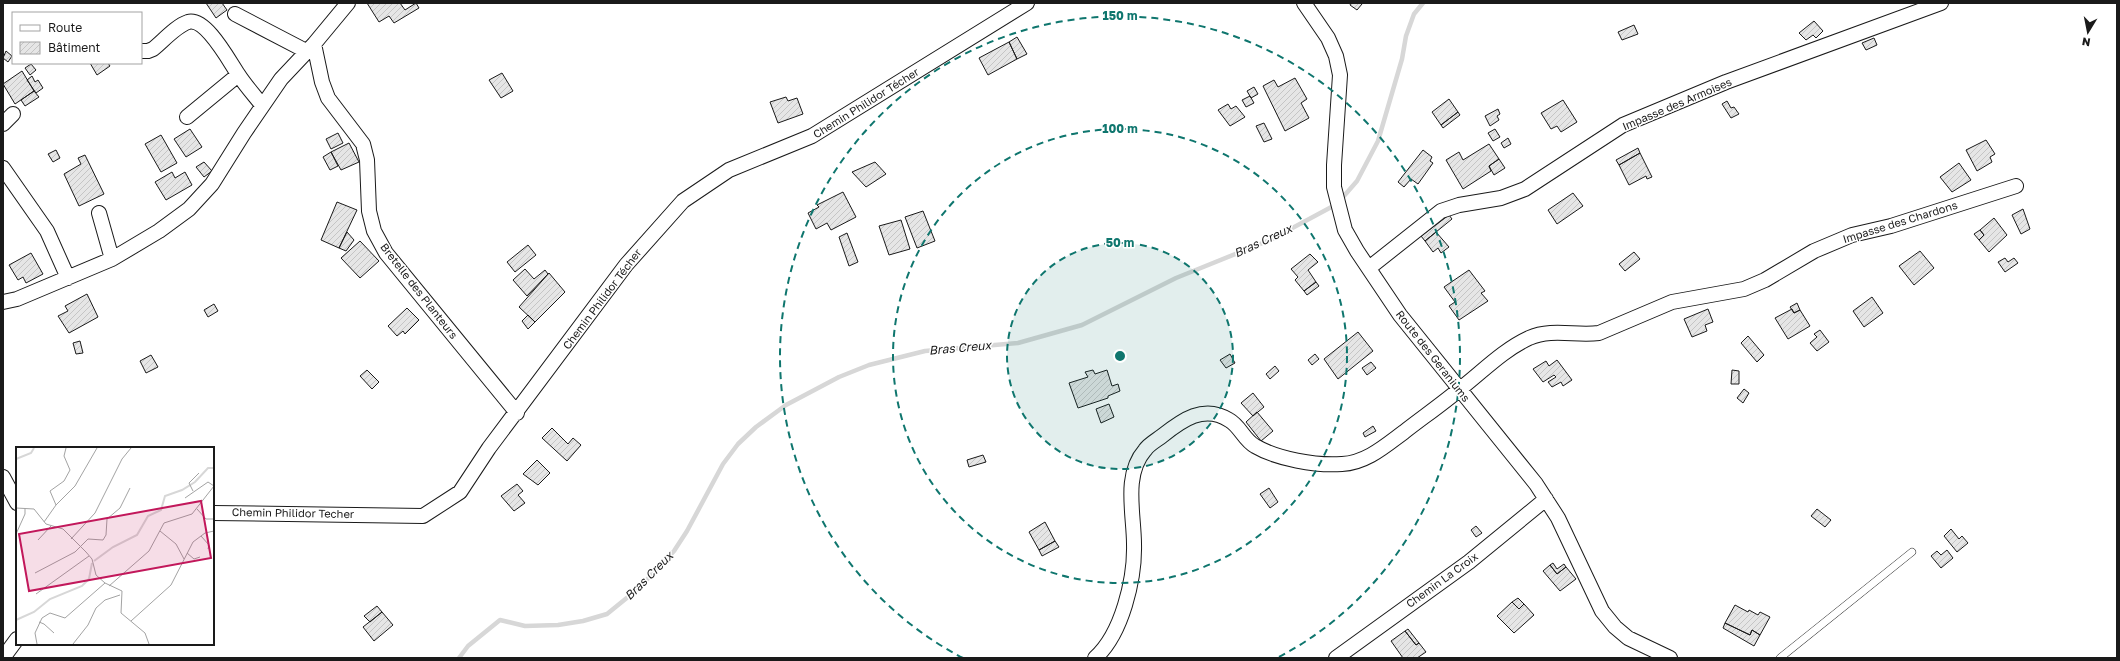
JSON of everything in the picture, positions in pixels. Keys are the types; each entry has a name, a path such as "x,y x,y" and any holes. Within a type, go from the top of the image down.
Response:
{"street":[{"path":"3,302 17,299 112,259 159,231 189,210 212,184 281,79 348,3"},
{"name":"Chemin Philidor Técher","path":"374,514 423,516 460,492 489,448 517,413 626,265 683,200 729,170 812,136 1026,3"},
{"name":"Route des Geraniums","path":"1304,3 1328,38 1336,56 1340,75 1334,187 1345,230 1368,268 1400,315 1546,500 1558,518 1602,611 1615,627 1628,638 1670,658"},
{"name":"Impasse des Armoises","path":"1368,268 1441,212 1459,205 1501,198 1525,189 1623,125 1726,82 1941,3"},
{"path":"235,14 310,47"},
{"path":"142,51 153,49 183,24 192,22 213,36 238,75 262,106"},
{"name":"Bretelle des Planteurs","path":"310,47 328,98 363,144 367,160 369,211 374,231 386,253 517,413"},
{"path":"187,117 238,75"},
{"path":"3,168 47,231 68,278"},
{"name":"Impasse des Chardons","path":"1095,658 1102,652 1115,631 1125,604 1131,576 1134,546 1132,491 1135,470 1145,449 1183,419 1200,414 1219,415 1231,420 1252,445 1271,455 1294,461 1341,465 1356,462 1376,453 1460,390 1502,354 1529,338 1542,333 1556,331 1588,334 1599,333 1672,302 1744,289 1765,280 1814,251 1852,235 1891,226 2016,186"},
{"path":"99,214 112,259"},
{"path":"3,477 16,501"},
{"name":"Chemin La Croix","path":"1336,658 1469,562 1546,500"},
{"name":"Chemin Philidor Techer","path":"214,513 374,514"},
{"path":"3,658 16,640"}],"lane":[{"path":"1780,658 1912,552"}],"building":[{"path":"206,3 222,3 227,10 216,18"},
{"path":"367,3 400,3 405,10 416,3 419,8 394,23 389,16 379,22"},
{"path":"1351,3 1362,4 1357,10 1350,5"},
{"path":"1814,21 1823,31 1816,38 1813,35 1806,40 1799,33"},
{"path":"1634,25 1638,34 1622,40 1618,32"},
{"path":"1017,37 1027,54 1017,59 1009,42"},
{"path":"1874,38 1877,45 1866,50 1862,43"},
{"path":"1009,42 1017,59 988,75 979,58"},
{"path":"6,51 12,56 8,62 3,58"},
{"path":"31,64 36,70 30,75 25,68"},
{"path":"91,64 109,64 110,66 97,75"},
{"path":"22,71 34,91 15,104 3,84"},
{"path":"502,73 513,91 501,98 489,80"},
{"path":"32,76 35,82 38,80 43,88 36,93 27,80"},
{"path":"1295,78 1307,99 1301,103 1309,118 1285,131 1263,86 1274,80 1278,87"},
{"path":"1254,87 1258,94 1251,98 1247,91"},
{"path":"34,91 39,97 25,106 21,100"},
{"path":"1250,96 1254,103 1246,107 1242,100"},
{"path":"786,97 788,101 797,98 803,114 778,123 770,102"},
{"path":"1449,99 1458,112 1441,125 1432,112"},
{"path":"1563,100 1577,122 1561,132 1557,126 1551,129 1541,113"},
{"path":"1727,101 1731,108 1734,107 1739,114 1731,118 1722,104"},
{"path":"1228,104 1231,109 1236,106 1245,117 1230,126 1218,110"},
{"path":"1498,109 1500,114 1497,116 1499,120 1490,126 1485,116"},
{"path":"1458,112 1460,115 1443,128 1441,125"},
{"path":"1264,123 1272,139 1264,142 1256,126"},
{"path":"190,129 202,147 186,157 174,139"},
{"path":"1495,129 1500,137 1493,141 1488,133"},
{"path":"338,133 343,143 331,149 326,139"},
{"path":"161,135 177,163 161,172 145,144"},
{"path":"1508,138 1511,144 1504,148 1501,143"},
{"path":"1986,140 1995,154 1990,157 1992,162 1977,171 1966,150"},
{"path":"349,143 359,162 341,170 331,152"},
{"path":"1489,144 1499,159 1489,166 1491,171 1463,189 1446,160 1459,152 1463,160"},
{"path":"1638,148 1640,153 1619,165 1616,160"},
{"path":"56,150 60,158 53,162 48,154"},
{"path":"1423,150 1432,157 1430,161 1433,163 1418,184 1411,179 1404,187 1398,182"},
{"path":"331,152 338,166 330,170 323,157"},
{"path":"1640,153 1652,177 1647,179 1646,176 1629,185 1619,165"},
{"path":"85,155 104,194 79,206 64,174 81,164 78,158"},
{"path":"1499,159 1505,168 1494,175 1489,166"},
{"path":"204,162 212,171 204,177 196,167"},
{"path":"875,162 886,174 866,187 852,172"},
{"path":"1959,163 1971,180 1952,192 1940,177"},
{"path":"172,172 175,178 185,172 192,185 166,200 155,182"},
{"path":"843,192 856,217 831,230 827,223 816,229 808,213 819,207 817,205"},
{"path":"1573,193 1583,206 1557,224 1548,210"},
{"path":"337,202 357,210 339,248 321,240"},
{"path":"2023,209 2030,229 2021,234 2012,215"},
{"path":"923,211 935,241 917,248 905,217"},
{"path":"1449,215 1452,219 1425,241 1421,236"},
{"path":"1994,218 2007,235 1989,252 1979,240 1984,235 1980,230"},
{"path":"901,220 910,249 889,255 879,226"},
{"path":"1980,230 1984,235 1979,240 1974,234"},
{"path":"347,232 354,240 346,251 339,248"},
{"path":"1436,232 1449,247 1441,253 1438,248 1433,252 1425,241"},
{"path":"847,233 858,262 849,266 839,237"},
{"path":"360,241 379,261 360,278 341,258"},
{"path":"528,245 536,255 515,272 507,262"},
{"path":"1920,251 1934,268 1914,285 1899,266"},
{"path":"1634,252 1640,259 1625,271 1619,264"},
{"path":"31,253 43,274 26,283 23,277 18,280 9,265"},
{"path":"1310,254 1318,262 1308,270 1316,282 1304,291 1295,280 1298,277 1291,269"},
{"path":"2005,258 2008,262 2014,258 2018,263 2005,272 1998,262"},
{"path":"525,269 534,279 545,270 548,274 527,296 513,280"},
{"path":"1469,270 1485,291 1481,293 1488,301 1459,320 1449,306 1455,302 1444,287"},
{"path":"549,273 565,292 535,322 519,307"},
{"path":"1316,282 1319,286 1307,295 1304,291"},
{"path":"87,294 98,317 69,333 58,316 68,311 65,306"},
{"path":"1872,297 1883,313 1864,327 1853,311"},
{"path":"1797,303 1800,310 1794,313 1790,307"},
{"path":"214,304 218,311 208,317 204,310"},
{"path":"407,308 419,320 405,334 403,331 397,336 388,326"},
{"path":"1708,309 1713,322 1705,325 1707,331 1692,337 1684,319"},
{"path":"1792,309 1794,313 1800,310 1810,326 1788,339 1775,318"},
{"path":"528,315 535,322 528,329 522,321"},
{"path":"1820,330 1829,342 1817,351 1810,343 1817,337 1814,334"},
{"path":"1358,332 1373,351 1338,379 1324,359"},
{"path":"1748,336 1764,355 1757,362 1741,343"},
{"path":"80,341 83,353 76,354 73,343"},
{"path":"1230,354 1235,363 1226,368 1220,360"},
{"path":"1315,354 1319,359 1312,365 1308,360"},
{"path":"151,355 158,367 146,373 140,361"},
{"path":"1557,360 1572,380 1563,386 1561,382 1552,387 1548,382 1556,377 1554,375 1543,382 1533,369 1546,361 1549,366"},
{"path":"1371,362 1376,368 1367,375 1362,368"},
{"path":"1275,366 1279,371 1270,379 1266,374"},
{"path":"367,370 379,382 372,389 360,376"},
{"path":"1093,370 1095,374 1107,370 1112,386 1118,384 1120,391 1108,396 1108,398 1078,408 1069,383 1088,377 1085,372"},
{"path":"1732,370 1739,371 1739,384 1731,384"},
{"path":"1744,389 1749,393 1743,403 1737,398"},
{"path":"1253,393 1264,407 1253,416 1241,403"},
{"path":"1109,404 1114,417 1101,423 1096,409"},
{"path":"1257,412 1273,431 1261,441 1246,422"},
{"path":"1373,426 1376,431 1365,437 1363,433"},
{"path":"552,428 568,444 573,438 581,445 567,461 542,438"},
{"path":"983,455 986,462 969,467 967,460"},
{"path":"537,460 550,473 538,485 523,474"},
{"path":"517,484 523,491 518,495 525,503 514,511 501,496"},
{"path":"1269,488 1278,502 1270,508 1260,494"},
{"path":"1817,509 1831,520 1825,527 1811,516"},
{"path":"1045,522 1055,541 1039,550 1029,532"},
{"path":"1476,526 1482,533 1476,537 1471,530"},
{"path":"1951,529 1959,539 1962,536 1968,543 1957,552 1944,536"},
{"path":"1055,541 1059,547 1042,556 1039,550"},
{"path":"1947,550 1953,558 1941,568 1931,556 1937,551 1941,555"},
{"path":"1553,563 1557,569 1564,564 1566,567 1557,574 1550,565"},
{"path":"1550,565 1557,574 1566,567 1576,579 1560,591 1543,571"},
{"path":"1518,598 1524,604 1519,609 1512,602"},
{"path":"1512,602 1519,609 1524,604 1534,615 1514,633 1497,616"},
{"path":"1735,605 1748,612 1749,610 1758,615 1760,612 1770,617 1760,635 1752,630 1750,635 1725,623"},
{"path":"377,606 382,612 370,622 364,616"},
{"path":"382,612 393,625 374,641 363,627"},
{"path":"1725,623 1750,635 1752,630 1760,635 1754,646 1723,628"},
{"path":"1408,629 1419,643 1416,645 1405,631"},
{"path":"1405,631 1416,645 1419,643 1426,652 1417,658 1403,658 1391,641"}],"waterway":[{"name":"Bras Creux","path":"459,658 468,646 500,620 525,626 558,625 583,621 607,614 639,588 674,551 687,531 723,464 738,444 756,427 786,405 839,377 869,365 925,351 1018,343 1082,325 1176,278 1270,240 1337,204 1357,181 1378,141 1402,59 1406,36 1414,14 1423,3"}]}
